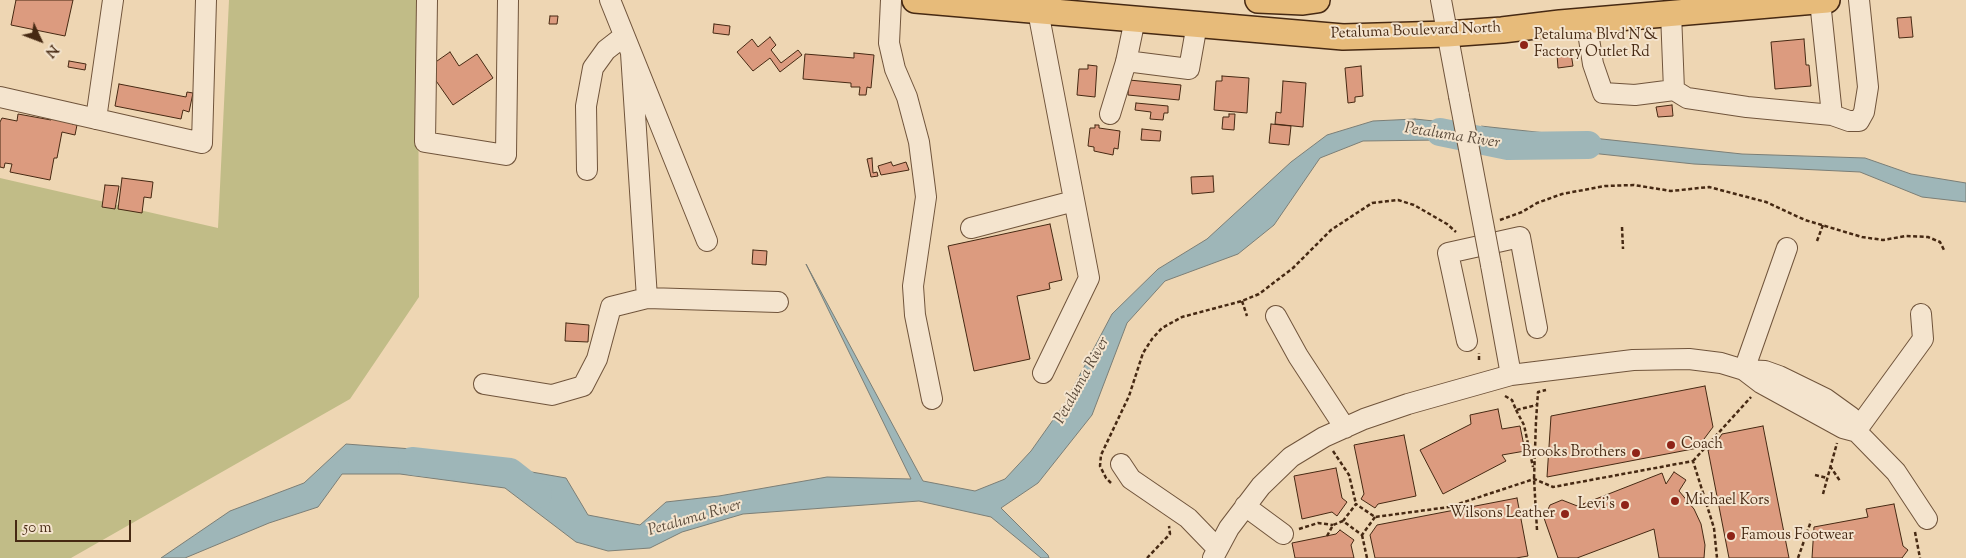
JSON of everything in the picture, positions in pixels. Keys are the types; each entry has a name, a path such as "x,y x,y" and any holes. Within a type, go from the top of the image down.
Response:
{"main road":[{"name":"Petaluma Boulevard North","path":"915,0 1344,37 1447,34 1586,20 1826,0"},
{"path":"1258,0 1303,2 1318,0"}],"street":[{"path":"96,119 113,0"},
{"path":"0,96 202,143 206,0"},
{"path":"427,0 425,142 506,155 508,0"},
{"path":"610,0 707,240"},
{"path":"891,0 888,43 919,142 926,197 913,286 915,315 932,399"},
{"path":"1441,0 1511,375"},
{"path":"1820,0 1832,115"},
{"path":"1586,20 1593,64 1603,93 1635,95 1674,90 1687,98 1747,107 1832,115 1849,121 1859,121 1864,112 1868,88 1859,0"},
{"path":"1038,11 1089,278 1043,374"},
{"path":"1671,13 1674,90"},
{"path":"1110,114 1126,61 1135,19"},
{"path":"1126,61 1189,69 1197,24"},
{"path":"587,170 586,106 593,68 606,50 627,44"},
{"path":"627,44 647,298"},
{"path":"971,228 1074,201"},
{"path":"1466,341 1448,253 1520,238 1537,328"},
{"path":"1744,370 1787,248"},
{"path":"484,384 552,395 583,386 597,359 611,307 647,298 778,302"},
{"path":"1851,433 1923,339 1921,314"},
{"path":"1276,316 1341,437"},
{"path":"1121,464 1131,479 1188,518 1215,553 1245,506 1261,486 1291,457 1324,437 1341,437 1364,419 1408,404 1511,375 1633,360 1689,359 1721,362 1744,370 1761,383 1851,433 1896,472 1927,519"},
{"path":"1245,506 1283,534"}],"path":[{"path":"1817,241 1823,225"},
{"path":"1622,227 1622,249"},
{"path":"1242,301 1247,316"},
{"path":"1537,530 1534,472 1538,392 1548,390"},
{"path":"1497,398 1506,396 1512,400 1524,425 1534,472"},
{"path":"1341,437 1330,448 1349,475 1356,504 1375,517 1450,507 1534,479 1553,487 1693,461 1752,396"},
{"path":"1516,410 1537,405"},
{"path":"1823,494 1830,466 1851,433"},
{"path":"1693,461 1714,528 1717,558"},
{"path":"1830,466 1840,481"},
{"path":"1815,475 1827,478"},
{"path":"1283,534 1318,523 1334,525 1344,522 1356,504"},
{"path":"1362,535 1375,517"},
{"path":"1798,558 1811,521"},
{"path":"1344,522 1362,535 1367,558"},
{"path":"1327,536 1334,525"}],"shaded area":[{"path":"229,0 418,0 419,297 350,399 71,558 0,558 0,178 218,228"}],"water":[{"path":"1415,119 1742,154 1865,158 1911,174 1966,183 1966,202 1922,197 1860,172 1694,164 1600,154 1516,139 1363,141 1320,158 1274,225 1238,254 1165,281 1127,323 1092,415 1038,483 1001,508 1049,558 1041,558 991,517 919,501 743,514 682,532 650,548 608,551 576,542 505,488 400,474 342,474 318,507 269,523 185,558 161,558 230,511 304,483 346,444 412,449 471,474 526,471 566,478 588,515 640,525 666,502 719,496 827,477 911,479 806,264 923,481 975,491 1005,479 1031,451 1065,403 1112,314 1158,269 1207,239 1291,162 1327,135 1373,121"}],"pier":[{"path":"1439,119 1481,124 1484,142 1444,142"}],"building":[{"path":"16,0 73,0 65,36 11,25"},
{"path":"550,16 558,16 557,24 549,24"},
{"path":"1911,17 1913,37 1899,38 1897,18"},
{"path":"714,24 730,26 729,35 713,33"},
{"path":"770,37 776,45 771,50 781,63 798,50 802,55 780,72 770,58 753,71 737,52 752,39 758,47"},
{"path":"1804,39 1806,65 1809,65 1811,86 1775,89 1771,42"},
{"path":"450,52 459,66 477,54 493,78 453,105 427,68"},
{"path":"854,53 874,55 871,88 867,87 866,95 859,95 860,87 851,87 851,83 803,79 805,54 854,58"},
{"path":"1571,53 1573,66 1558,68 1557,54"},
{"path":"69,61 86,64 85,70 68,67"},
{"path":"1088,65 1097,66 1095,97 1077,95 1079,69 1088,69"},
{"path":"1361,66 1363,96 1355,97 1355,102 1348,103 1345,68"},
{"path":"1222,76 1249,78 1247,113 1214,110 1216,81 1222,81"},
{"path":"1129,80 1181,85 1179,100 1128,95"},
{"path":"1283,81 1306,83 1303,127 1275,124 1276,112 1281,113"},
{"path":"119,84 186,97 187,92 193,93 189,112 183,110 181,119 115,106"},
{"path":"1136,103 1168,106 1168,113 1164,113 1163,120 1150,119 1151,112 1135,110"},
{"path":"1672,105 1673,116 1658,117 1656,107"},
{"path":"53,112 74,116 72,124 77,125 75,135 62,132 50,180 10,172 12,164 5,163 4,168 0,167 0,122 2,118 17,121 18,114 51,120"},
{"path":"1229,114 1235,114 1234,130 1222,129 1223,117 1229,117"},
{"path":"1271,124 1291,126 1289,145 1269,143"},
{"path":"1095,125 1099,125 1099,128 1120,131 1118,149 1114,148 1113,155 1094,151 1094,147 1088,146 1090,128 1095,128"},
{"path":"1142,129 1161,131 1160,141 1141,140"},
{"path":"872,158 873,173 877,172 878,176 871,177 867,159"},
{"path":"891,162 893,166 906,162 909,170 881,175 878,166"},
{"path":"1213,176 1214,192 1192,194 1191,177"},
{"path":"122,178 153,182 151,198 144,197 142,213 118,209"},
{"path":"105,185 119,186 115,209 102,207"},
{"path":"1050,224 1062,280 1049,283 1050,289 1017,296 1030,359 974,371 948,246"},
{"path":"753,250 767,251 766,265 752,264"},
{"path":"566,323 589,325 588,342 565,341"},
{"path":"1705,386 1713,427 1701,443 1703,447 1547,477 1551,416"},
{"path":"1498,409 1502,429 1520,426 1525,451 1502,455 1506,461 1443,494 1420,450 1471,424 1470,415"},
{"path":"1763,426 1789,558 1729,558 1708,450 1712,449 1722,434"},
{"path":"1404,435 1416,496 1378,504 1375,508 1361,499 1364,494 1354,445"},
{"path":"1336,468 1342,498 1347,502 1337,516 1332,512 1302,519 1294,476"},
{"path":"1674,472 1686,480 1679,491 1694,509 1701,524 1705,545 1704,558 1659,558 1654,529 1577,558 1558,558 1544,518 1550,505 1562,500 1585,509 1583,504 1662,473 1666,484"},
{"path":"1517,498 1528,556 1516,558 1375,558 1370,535 1377,525"},
{"path":"1894,504 1903,546 1908,550 1902,558 1812,558 1814,527 1868,517 1866,509"},
{"path":"1340,530 1354,540 1351,545 1354,558 1295,558 1292,543 1336,534"}],"waterway":[{"name":"Petaluma River","path":"1440,132 1508,146 1588,145"},
{"name":"Petaluma River","path":"412,461 510,472 538,494"}],"place":[{"name":"Petaluma Blvd N & Factory Outlet Rd","path":"1524,45"},
{"name":"Coach","path":"1671,445"},
{"name":"Brooks Brothers","path":"1636,453"},
{"name":"Michael Kors","path":"1675,501"},
{"name":"Levi's","path":"1625,505"},
{"name":"Wilsons Leather","path":"1565,514"},
{"name":"Famous Footwear","path":"1731,536"}]}
